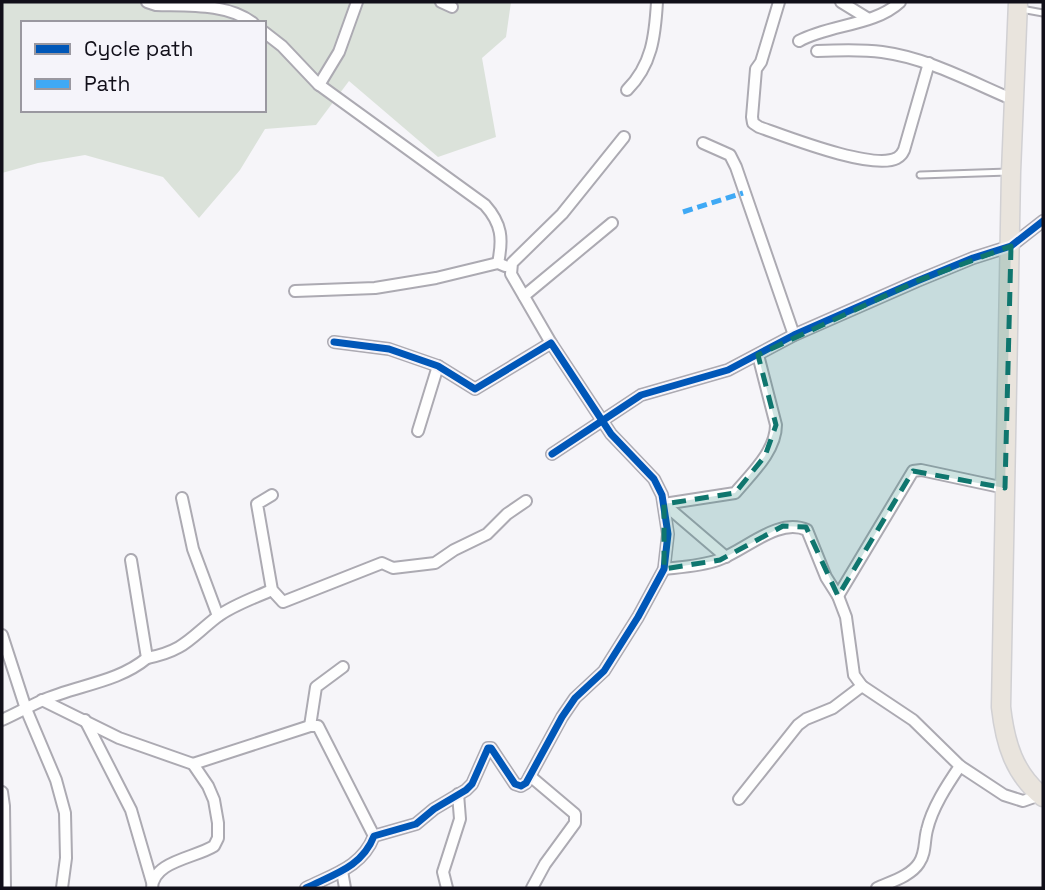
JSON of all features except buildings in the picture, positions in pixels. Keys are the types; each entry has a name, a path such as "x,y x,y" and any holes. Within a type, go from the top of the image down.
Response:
{"main road":[{"path":"1018,5 1011,172 1002,717 1004,736 1012,757 1022,775 1041,796"}],"street":[{"path":"147,2 156,5 215,8 251,21"},
{"path":"320,85 339,52 356,2"},
{"path":"627,90 640,77 651,54 657,2"},
{"path":"779,2 761,62 756,69 752,117 753,123 759,127 807,145 872,160 899,158 905,150 929,64"},
{"path":"841,2 867,18"},
{"path":"799,41 888,13 900,2"},
{"path":"266,34 320,85 485,205 496,218 502,243 498,263"},
{"path":"817,51 885,52 929,64 1014,100"},
{"path":"374,836 416,824 472,784 488,748 491,748 515,784 521,786 526,783 562,717 575,698 604,671 613,658 664,569 668,534 664,504 654,479 619,443 603,421 551,343 510,268 562,214 624,137"},
{"path":"703,144 730,155 736,167 794,335"},
{"path":"552,454 641,395 712,376 794,335 973,258 1011,246 1043,221"},
{"path":"524,296 612,223"},
{"path":"295,291 375,288 436,278 498,263 510,268"},
{"path":"334,342 389,349 438,366 475,388 481,387 551,343"},
{"path":"664,504 735,492 765,456 776,432 776,425 758,355"},
{"path":"418,431 438,366"},
{"path":"838,596 913,471 921,470 1005,488"},
{"path":"272,495 257,504 272,590 283,602 382,563 393,568 435,563 487,534 507,514 526,502"},
{"path":"182,498 193,549 218,616"},
{"path":"664,504 726,557"},
{"path":"664,569 705,564 726,557 783,526 807,530 846,617 854,675 862,686 913,720 960,766 1003,795 1023,802 1041,796"},
{"path":"131,560 148,658"},
{"path":"2,720 42,700 118,676 135,669 148,658 178,649 218,616 272,590"},
{"path":"2,635 26,709 56,780 65,813 67,849 62,888"},
{"path":"310,726 316,687 343,667"},
{"path":"739,800 798,725 834,708 862,686"},
{"path":"42,700 119,738 193,764 208,786 214,800 218,838 214,846 158,872 152,885"},
{"path":"85,720 131,810 152,885"},
{"path":"193,764 310,726 318,726 374,836 368,852 342,871 306,888"},
{"path":"877,888 901,877 920,862 927,829 947,784 960,766"},
{"path":"530,776 575,814 575,823 545,863 532,888"},
{"path":"2,792 5,888"},
{"path":"446,888 443,872 460,819 458,794"},
{"path":"342,871 345,888"}],"lane":[{"path":"1018,5 1043,13"},
{"path":"920,175 1011,172"}],"highlighted area":[{"path":"1011,246 1005,488 913,471 838,596 806,527 783,526 720,560 664,569 664,504 735,493 765,456 776,425 758,355 917,281"}],"shaded area":[{"path":"2,2 511,2 506,37 482,58 496,137 438,157 349,81 316,125 265,129 240,170 199,218 163,177 85,155 38,163 2,173"}],"marked path":[{"path":"683,212 743,193"}],"cycle path":[{"path":"552,454 641,395 728,370 794,335 917,281 1011,246 1043,221"},
{"path":"306,888 337,874 355,862 369,847 374,836 416,824 434,809 466,790 472,784 488,748 491,748 515,784 521,786 526,783 562,717 575,698 604,671 638,617 664,569 668,534 662,495 654,479 611,434 551,343 475,389 438,366 389,349 334,342"}]}
